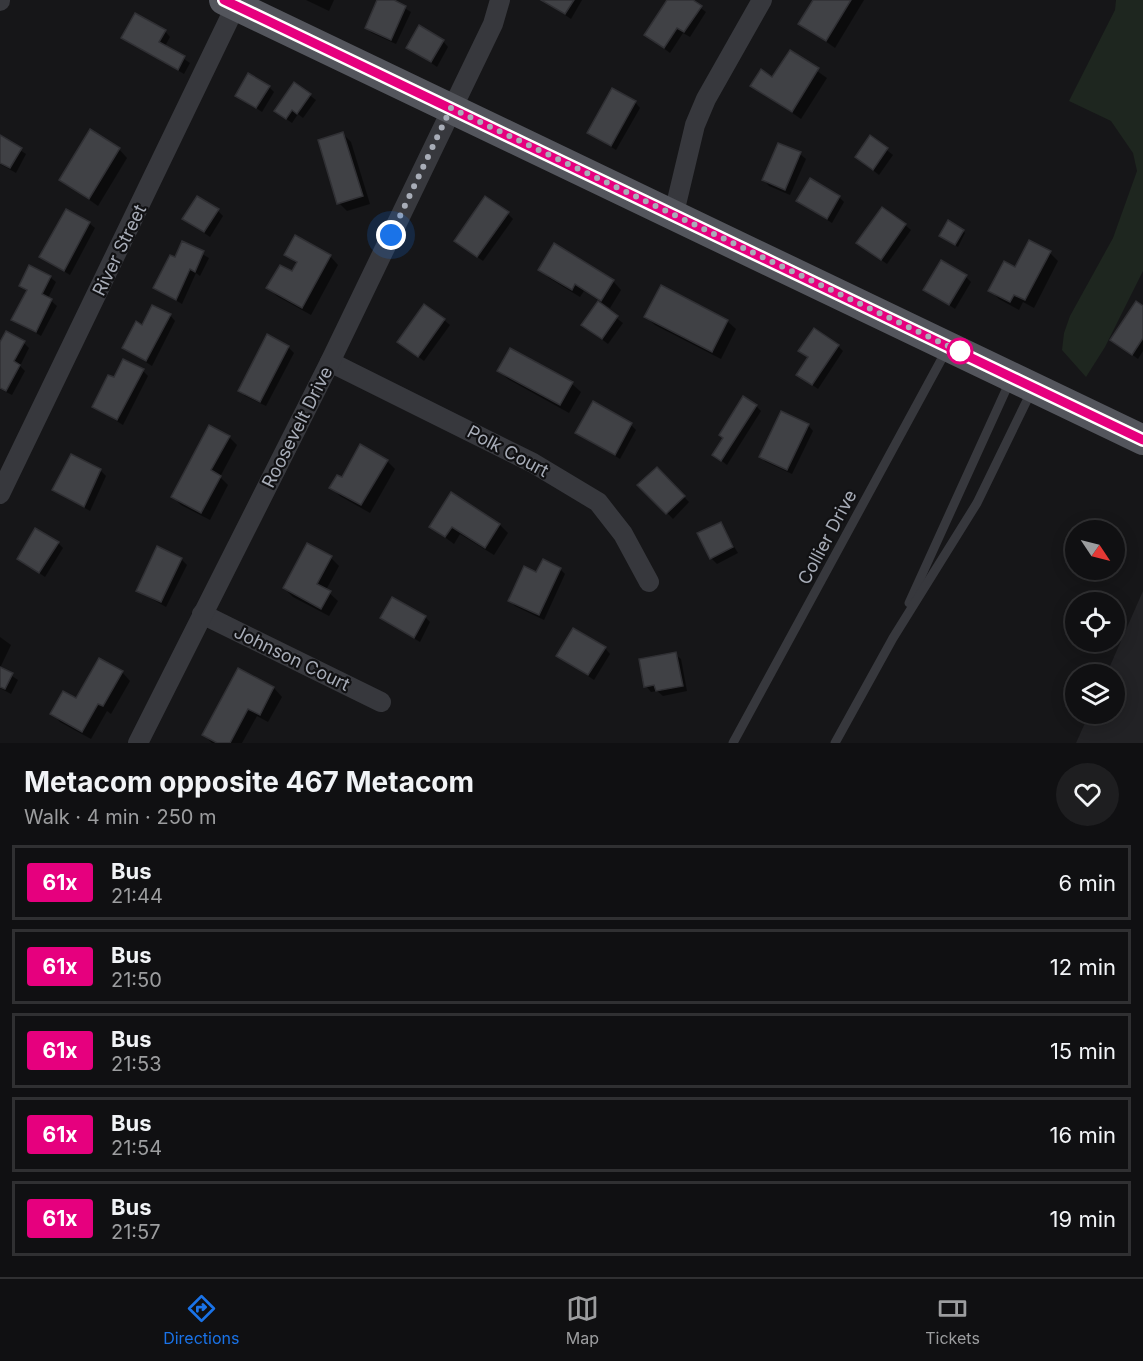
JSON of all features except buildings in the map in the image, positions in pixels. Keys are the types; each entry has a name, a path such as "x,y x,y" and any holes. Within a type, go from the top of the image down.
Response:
{"main road":[{"path":"230,3 674,213 1143,440"}],"street":[{"name":"Roosevelt Drive","path":"138,743 330,362 493,24 500,0"},
{"path":"674,213 696,125 706,99 762,0"},
{"name":"River Street","path":"0,494 230,3"},
{"name":"Polk Court","path":"330,362 533,463 598,502 623,534 649,582"},
{"name":"Johnson Court","path":"202,614 381,702"}],"lane":[{"name":"Collier Drive","path":"733,743 949,346"},
{"path":"893,638 1010,384 1021,381"},
{"path":"835,743 893,638 977,503 1021,381"}],"shaded area":[{"path":"1116,0 1143,0 1143,271 1105,347 1086,377 1062,350 1064,333 1070,316 1113,238 1137,171 1133,153 1111,121 1069,101 1115,10"},
{"path":"1143,591 1143,743 1076,743 1085,724 1125,724 1125,664 1111,664 1116,652 1125,652 1125,632"}],"bus line":[{"name":"61x","path":"224,0 674,213 1143,440"}],"route":[{"path":"391,235 451,108 969,356 960,351"}]}
